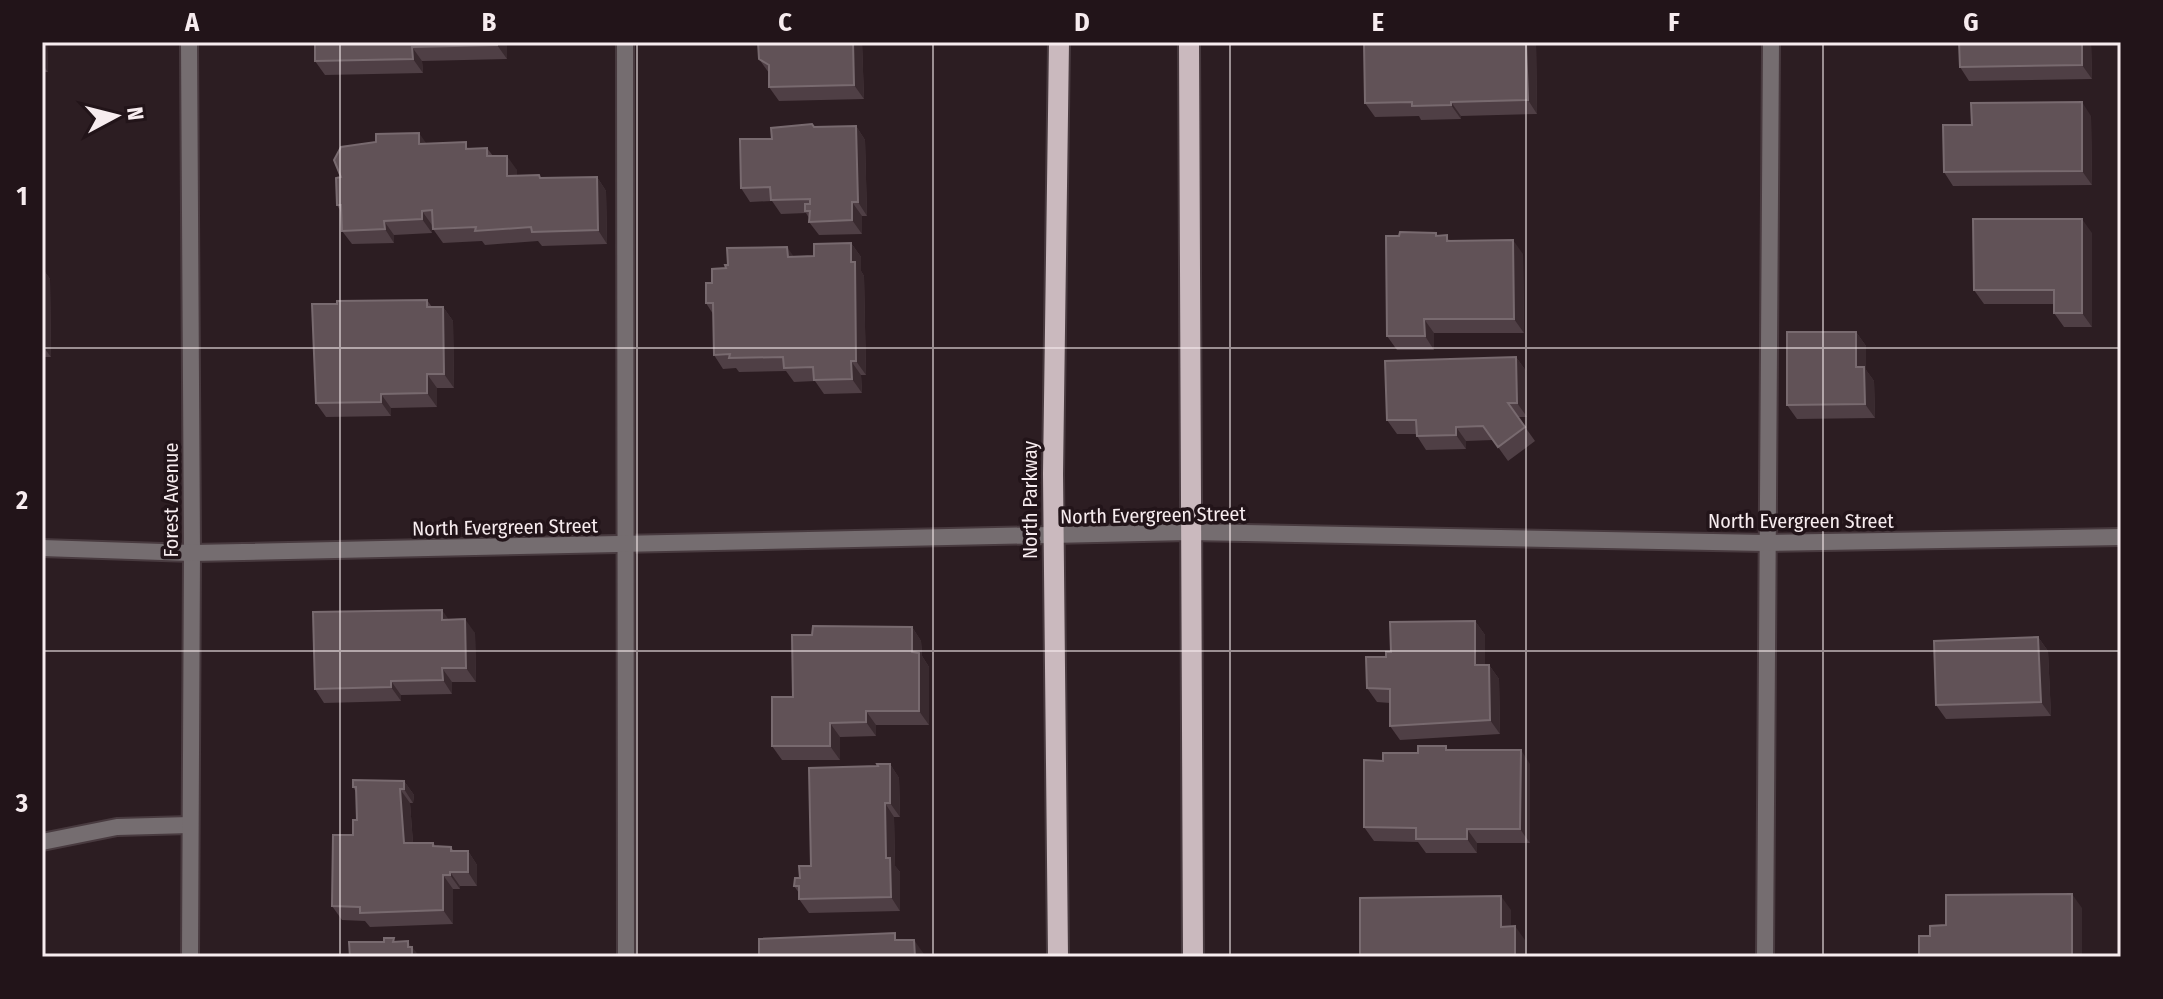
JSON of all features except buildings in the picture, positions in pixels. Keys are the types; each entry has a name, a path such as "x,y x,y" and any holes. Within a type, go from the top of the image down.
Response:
{"main road":[{"name":"North Parkway","path":"1058,957 1054,536 1059,42"},
{"path":"1189,42 1193,957"}],"street":[{"name":"Forest Avenue","path":"189,42 192,553 190,957"},
{"path":"625,42 626,957"},
{"path":"1765,957 1771,42"},
{"name":"North Evergreen Street","path":"42,548 192,553 1189,532 1766,543 2121,537"},
{"path":"42,842 117,827 190,825"}]}
